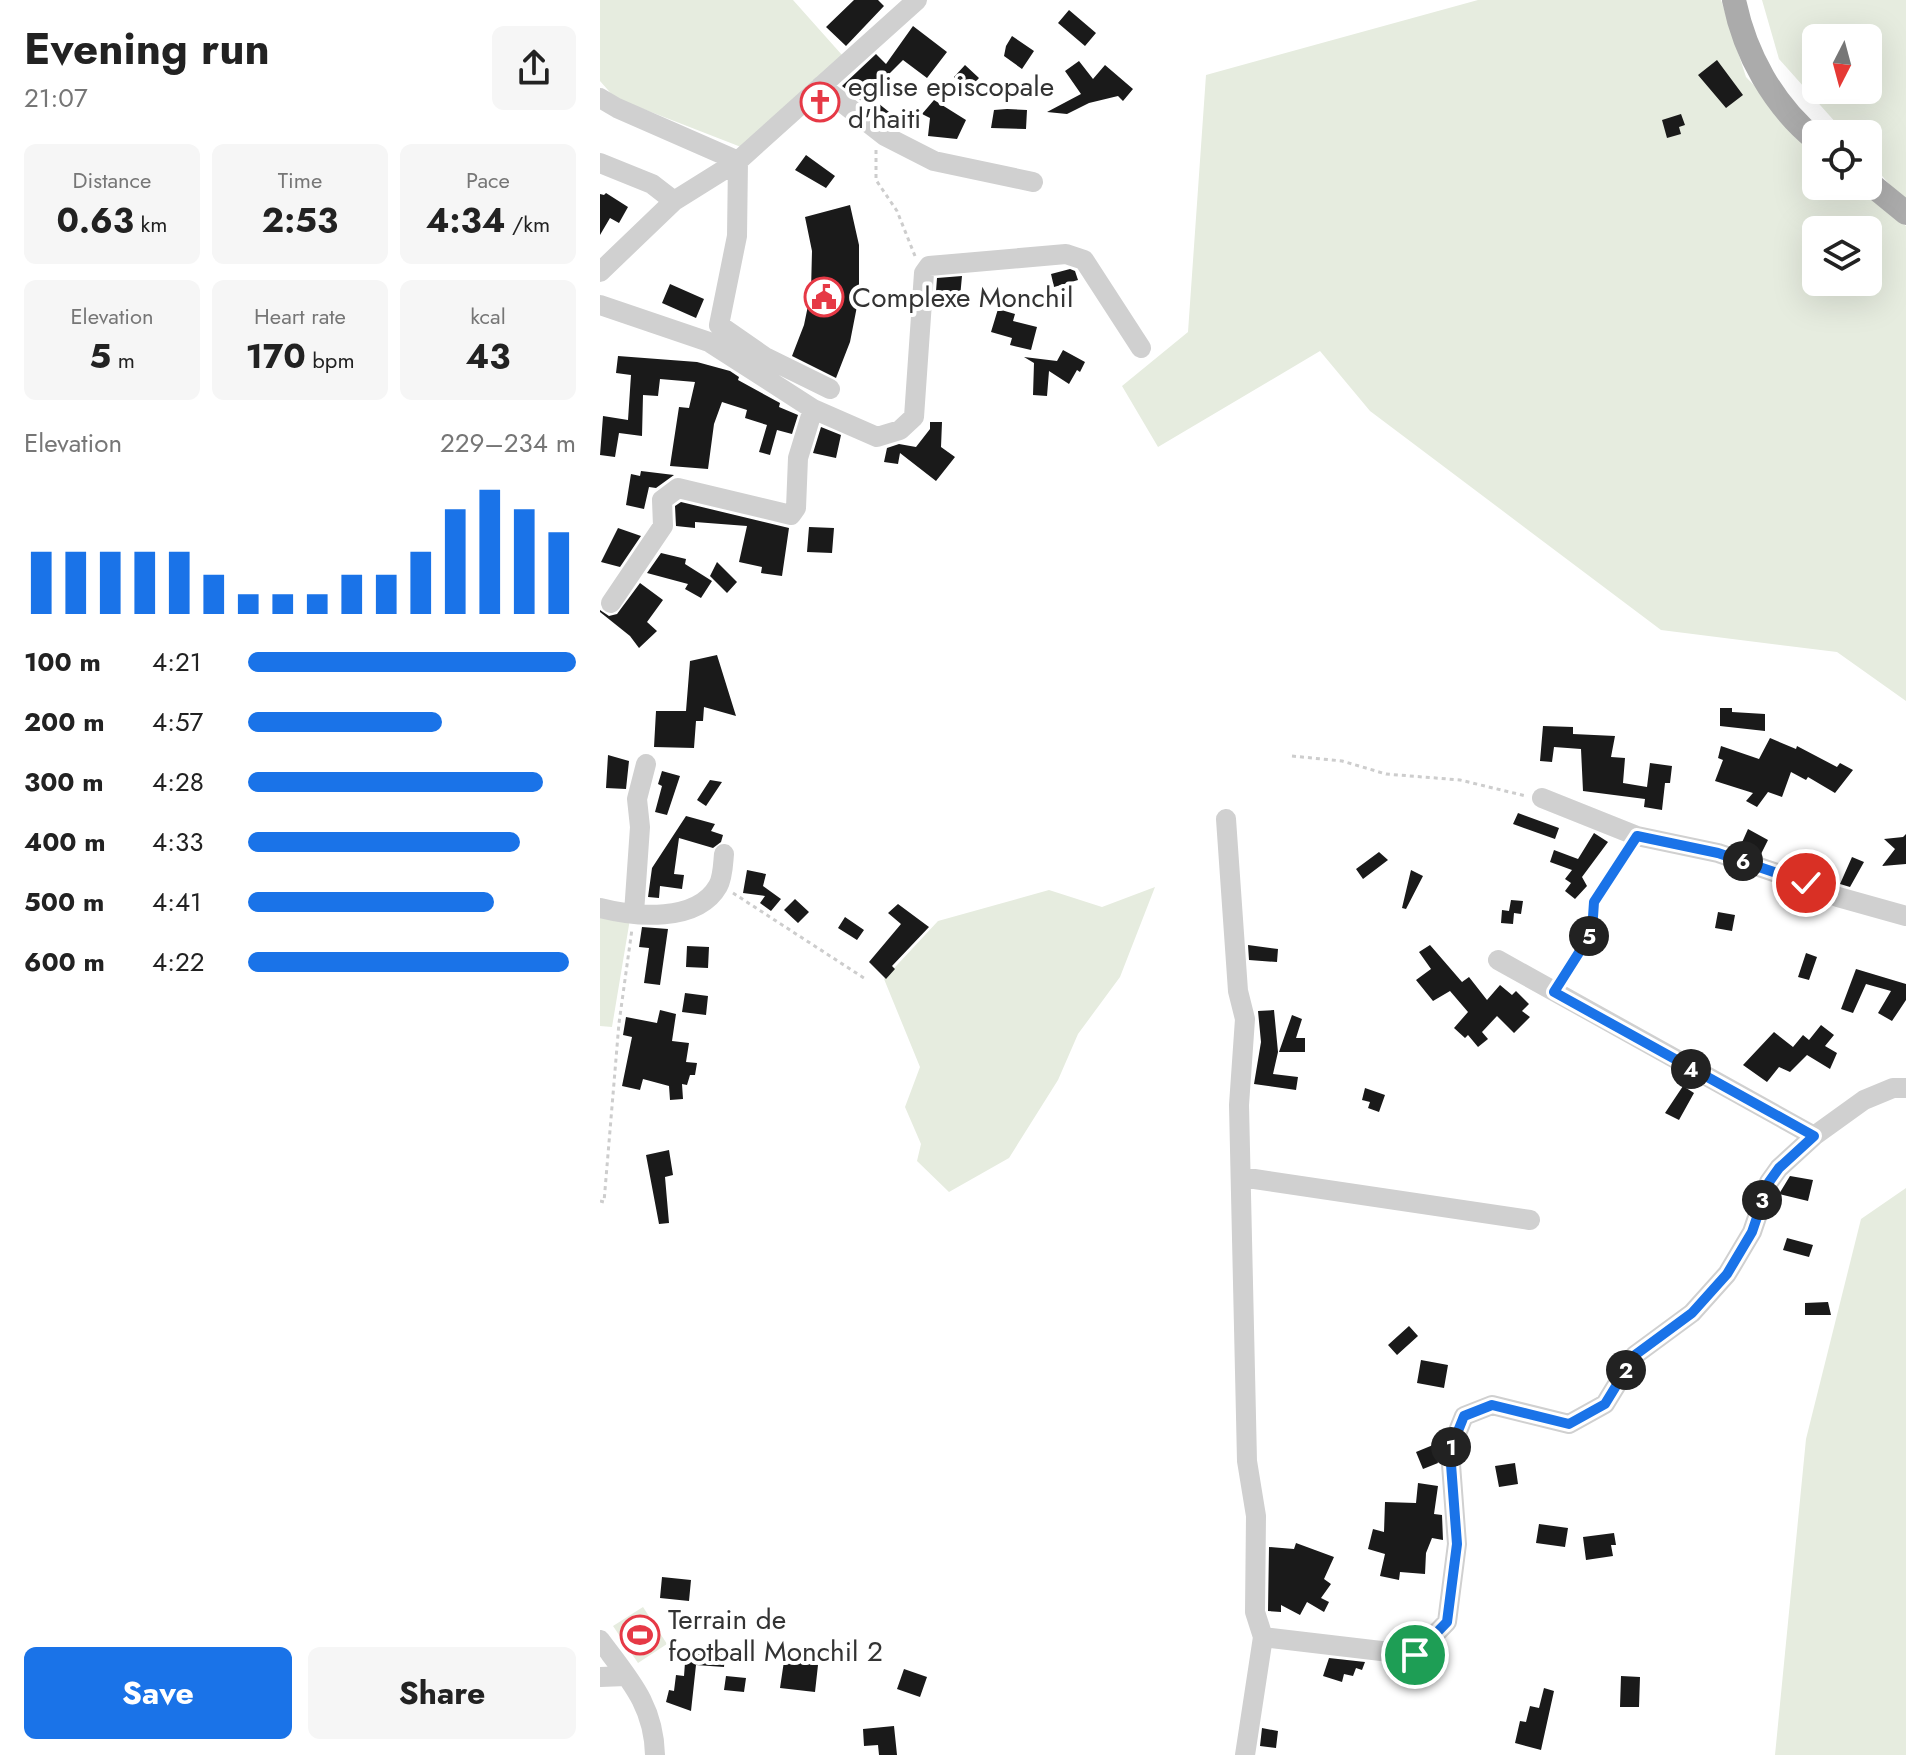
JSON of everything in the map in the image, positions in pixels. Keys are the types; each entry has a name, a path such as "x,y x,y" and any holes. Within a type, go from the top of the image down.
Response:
{"main road":[{"path":"1734,0 1752,58 1772,93 1802,125"},
{"path":"1882,193 1906,213"}],"street":[{"path":"600,272 674,201 738,161 908,3"},
{"path":"821,86 885,136 934,161 1033,182"},
{"path":"600,98 738,161"},
{"path":"738,161 737,236 719,325 765,357 830,389"},
{"path":"600,163 652,184 674,201"},
{"path":"600,305 709,342 813,409 877,437 900,430 914,417 924,273 929,266 1066,254 1084,260 1141,348"},
{"path":"611,603 663,526 662,500 678,488 791,515 796,508 798,458 813,409"},
{"path":"634,913 640,827 637,799 646,764"},
{"path":"1542,798 1637,836 1718,853 1838,897 1906,916"},
{"path":"1226,819 1238,991 1245,1019 1239,1105 1247,1461 1256,1516 1255,1612 1263,1637 1245,1755"},
{"path":"600,908 660,917 705,902 719,884 724,854"},
{"path":"1498,960 1814,1136"},
{"path":"1263,1637 1415,1655 1447,1622 1457,1544 1450,1451 1464,1416 1492,1405 1569,1424 1605,1404 1635,1355 1692,1313 1727,1274 1752,1232 1769,1182 1779,1168 1814,1136 1864,1100 1893,1088 1906,1088"},
{"path":"1241,1177 1530,1220"},
{"path":"600,1640 647,1705 655,1734 655,1755"},
{"path":"600,1677 626,1676"}],"path":[{"path":"875,147 878,158 876,180 897,211 910,250 924,273"},
{"path":"1292,756 1342,761 1386,774 1460,780 1542,798"},
{"path":"1554,992 1592,932 1594,902 1637,836"},
{"path":"719,884 867,980"},
{"path":"600,1201 604,1202 619,1023 634,913"}],"shaded area":[{"path":"600,0 793,0 842,55 741,147 615,98 600,81"},
{"path":"1478,0 1721,0 1746,77 1802,135 1802,200 1873,200 1906,226 1906,701 1837,652 1661,630 1370,411 1320,351 1158,447 1122,386 1188,332 1206,75"},
{"path":"1762,0 1906,0 1906,203 1882,176 1882,120 1833,120 1819,104 1882,104 1882,24 1802,24 1802,85 1779,59"},
{"path":"1155,887 1120,977 1078,1034 1058,1080 1009,1158 949,1192 917,1161 921,1144 905,1107 920,1067 884,979 938,921 1049,890 1102,907"},
{"path":"600,912 630,919 612,1027 600,1026"},
{"path":"1906,1188 1906,1755 1775,1755 1806,1439 1861,1219"},
{"name":"Terrain de football Monchil 2","path":"643,1607 667,1644 638,1663 613,1626"}],"building":[{"path":"854,0 878,0 884,6 846,46 826,27"},
{"path":"1069,10 1096,33 1085,46 1058,23"},
{"path":"913,26 947,52 927,78 903,60 868,95 899,120 895,126 842,86 876,54 886,64"},
{"path":"1012,36 1034,51 1022,69 1004,56"},
{"path":"1717,60 1743,95 1726,108 1698,75"},
{"path":"1079,61 1093,79 1105,65 1133,89 1123,101 1118,96 1089,103 1067,114 1047,112 1081,94 1065,71"},
{"path":"965,65 979,78 968,90 954,77"},
{"path":"934,100 966,120 957,139 928,136 930,118 922,114"},
{"path":"994,110 1027,110 1026,129 991,128"},
{"path":"1681,114 1685,125 1679,127 1681,134 1667,138 1662,120"},
{"path":"806,155 835,176 826,188 795,170"},
{"path":"606,193 628,207 619,223 610,218 600,235 600,194"},
{"path":"850,205 859,245 859,296 850,342 836,378 792,356 804,325 811,291 812,251 805,217"},
{"path":"1070,269 1075,271 1078,280 1054,287 1051,274"},
{"path":"962,276 959,308 935,305 937,278"},
{"path":"670,284 704,299 696,318 662,303"},
{"path":"998,309 1015,314 1013,321 1037,327 1031,350 1010,345 1012,338 991,332"},
{"path":"1063,350 1085,362 1080,372 1077,370 1069,384 1049,371 1047,396 1033,395 1034,363 1024,357 1057,361"},
{"path":"618,356 697,362 730,371 739,377 738,380 780,403 779,407 798,415 792,434 777,430 770,455 759,452 767,425 745,418 747,410 722,402 714,424 708,469 670,466 679,407 689,408 695,382 660,379 658,396 643,395 642,436 619,433 615,457 600,455 603,416 628,420 631,375 616,373"},
{"path":"930,422 942,422 941,447 955,457 936,481 900,453 898,464 884,462 887,448 899,444 916,447 930,429"},
{"path":"821,427 841,435 836,458 813,453"},
{"path":"641,471 674,475 656,488 649,487 644,509 626,505 631,474 640,476"},
{"path":"681,502 789,528 782,576 761,573 762,567 739,562 747,526 695,522 695,528 676,526 675,506"},
{"path":"809,527 834,528 832,553 807,552"},
{"path":"618,528 641,536 620,567 601,562"},
{"path":"661,553 686,559 685,564 712,581 701,598 685,589 688,584 647,573"},
{"path":"717,562 737,582 727,593 710,576"},
{"path":"640,583 663,600 647,622 657,631 639,648 600,610 609,616 617,614"},
{"path":"717,655 736,716 704,707 703,721 696,721 694,748 654,747 656,711 686,711 690,661"},
{"path":"1720,708 1765,714 1765,731 1720,726"},
{"path":"1543,726 1573,727 1573,734 1615,736 1611,757 1625,758 1623,783 1647,787 1650,763 1672,766 1670,783 1665,783 1662,810 1644,807 1645,799 1583,791 1581,749 1554,747 1552,762 1540,761"},
{"path":"1770,738 1796,749 1797,746 1837,767 1840,763 1853,770 1835,793 1808,777 1806,780 1791,772 1782,797 1768,792 1757,807 1746,801 1753,793 1715,781 1723,760 1718,758 1721,746 1759,759"},
{"path":"608,755 629,761 626,789 606,788"},
{"path":"662,771 680,776 667,815 655,812 662,786 658,784"},
{"path":"710,780 722,782 706,806 697,800"},
{"path":"1518,813 1559,828 1555,839 1513,824"},
{"path":"686,816 715,824 711,831 723,835 721,842 713,848 679,838 674,874 684,875 682,889 660,886 659,898 648,897 652,868"},
{"path":"1748,829 1768,840 1761,854 1740,847"},
{"path":"1594,833 1608,842 1582,877 1587,886 1575,899 1565,891 1571,883 1565,879 1572,870 1550,862 1554,850 1578,859"},
{"path":"1906,834 1906,864 1882,866 1895,849 1884,839"},
{"path":"1379,852 1388,860 1363,879 1356,869"},
{"path":"1852,857 1864,862 1850,887 1840,884"},
{"path":"747,870 766,874 763,886 781,899 771,911 760,903 765,896 743,893"},
{"path":"1411,870 1423,876 1406,909 1402,908"},
{"path":"795,899 809,912 798,923 784,910"},
{"path":"1511,900 1523,901 1521,914 1514,913 1513,924 1501,923 1502,910 1509,911"},
{"path":"898,904 929,927 892,966 895,969 886,979 869,962 901,924 888,913"},
{"path":"1718,912 1735,915 1732,931 1715,928"},
{"path":"845,917 864,930 857,940 838,928"},
{"path":"642,927 668,929 660,985 644,983 649,948 639,947"},
{"path":"1248,945 1278,949 1277,962 1249,960"},
{"path":"1430,945 1462,982 1469,977 1487,1000 1500,985 1512,995 1516,991 1529,1004 1522,1011 1530,1017 1514,1033 1497,1016 1482,1032 1488,1039 1478,1047 1468,1035 1465,1038 1454,1028 1468,1012 1450,991 1433,1001 1416,980 1431,969 1419,952"},
{"path":"687,946 709,947 708,968 686,967"},
{"path":"1806,953 1817,957 1809,980 1798,977"},
{"path":"1856,969 1906,984 1906,1000 1892,1021 1878,1013 1891,991 1866,984 1853,1013 1841,1009"},
{"path":"685,993 708,996 706,1015 682,1012"},
{"path":"660,1010 676,1014 672,1041 689,1043 686,1062 697,1063 695,1075 690,1075 687,1085 682,1084 683,1099 670,1100 669,1086 643,1079 640,1090 622,1086 632,1037 623,1035 626,1017 657,1023"},
{"path":"1274,1010 1278,1052 1273,1074 1298,1077 1296,1090 1254,1084 1261,1042 1258,1011"},
{"path":"1292,1015 1302,1019 1296,1038 1305,1038 1305,1052 1279,1052"},
{"path":"1821,1025 1834,1035 1825,1046 1837,1053 1830,1069 1807,1055 1790,1072 1779,1067 1767,1082 1743,1065 1774,1032 1793,1047 1803,1035 1809,1040"},
{"path":"1683,1086 1694,1093 1679,1120 1665,1113"},
{"path":"1365,1088 1385,1095 1379,1112 1368,1108 1370,1102 1362,1100"},
{"path":"669,1150 673,1175 665,1177 669,1223 659,1224 646,1155"},
{"path":"1790,1176 1813,1180 1808,1201 1779,1194"},
{"path":"1787,1238 1813,1245 1809,1257 1783,1250"},
{"path":"1828,1302 1831,1315 1805,1315 1805,1303"},
{"path":"1409,1326 1418,1336 1397,1355 1388,1345"},
{"path":"1421,1360 1448,1365 1444,1388 1417,1383"},
{"path":"1433,1445 1438,1463 1423,1469 1416,1452"},
{"path":"1515,1463 1518,1484 1499,1487 1495,1466"},
{"path":"1418,1483 1438,1486 1434,1514 1442,1515 1443,1540 1432,1538 1426,1553 1425,1574 1400,1572 1399,1580 1380,1576 1385,1554 1368,1549 1373,1529 1384,1532 1385,1502 1416,1503"},
{"path":"1539,1524 1568,1528 1565,1547 1536,1543"},
{"path":"1614,1533 1616,1545 1611,1545 1613,1556 1586,1560 1583,1537"},
{"path":"1296,1543 1334,1557 1324,1579 1331,1584 1321,1598 1329,1602 1324,1612 1307,1602 1300,1615 1281,1605 1281,1612 1268,1611 1269,1547 1294,1549"},
{"path":"662,1577 691,1580 689,1601 660,1598"},
{"path":"686,1649 725,1652 724,1667 696,1665 691,1711 666,1702 669,1690 674,1691 676,1675 684,1676"},
{"path":"1329,1658 1365,1662 1362,1670 1356,1668 1353,1676 1344,1674 1342,1682 1323,1676"},
{"path":"784,1661 818,1665 815,1692 780,1688"},
{"path":"904,1669 927,1677 920,1697 897,1689"},
{"path":"726,1676 746,1678 744,1692 724,1690"},
{"path":"1621,1676 1640,1677 1639,1707 1620,1707"},
{"path":"1544,1688 1554,1691 1541,1750 1515,1743 1520,1721 1526,1722 1530,1706 1539,1708"},
{"path":"894,1726 897,1755 879,1755 878,1745 864,1746 863,1729"},
{"path":"1262,1728 1278,1731 1276,1748 1260,1746"}],"place":[{"name":"eglise episcopale d'haiti","path":"820,102"},
{"name":"Complexe Monchil","path":"824,297"},
{"name":"Terrain de football Monchil 2","path":"640,1635"}],"route":[{"path":"1415,1655 1447,1622 1457,1544 1450,1451 1464,1416 1492,1405 1569,1424 1605,1404 1635,1355 1692,1313 1727,1274 1752,1232 1769,1182 1779,1168 1814,1136 1554,992 1592,932 1595,924 1594,902 1637,836 1718,853 1806,883"}]}
